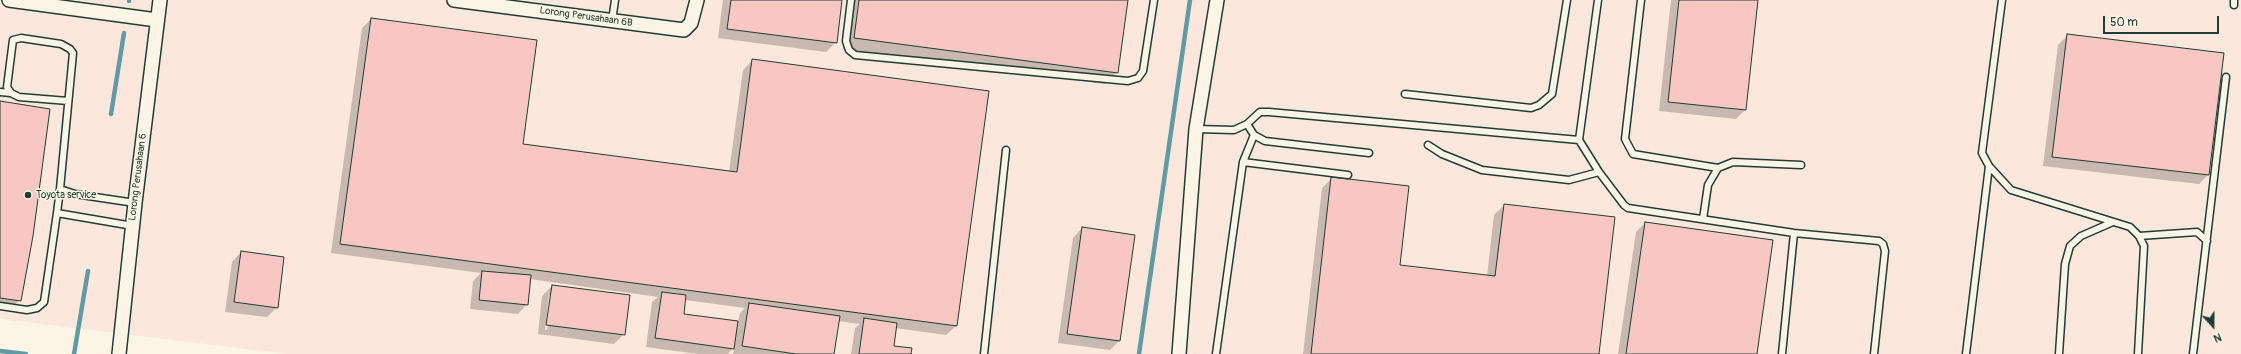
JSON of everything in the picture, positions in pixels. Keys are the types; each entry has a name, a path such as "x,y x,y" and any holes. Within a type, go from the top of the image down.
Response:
{"street":[{"name":"Lorong Perusahaan 6","path":"119,354 135,203 160,0"},
{"name":"Lorong Perusahaan 6B","path":"459,0 684,30 691,23 697,0"},
{"path":"1179,354 1196,129 1217,0"},
{"path":"23,1 157,20"}],"lane":[{"path":"612,21 615,0"},
{"path":"851,0 846,41 849,50 855,55 1128,81 1138,78 1143,72 1154,0"},
{"path":"1405,94 1531,108 1539,105 1552,94 1567,0"},
{"path":"1598,0 1579,140 1598,172 1628,208 1794,233 1879,241 1883,244 1885,251 1874,354"},
{"path":"1641,0 1625,139 1633,154 1718,168 1733,162 1800,165"},
{"path":"2002,0 1982,153 1989,166 2011,190 2130,227 2139,236 2144,246 2138,354"},
{"path":"0,306 27,310 37,308 44,302 60,189 73,53 70,48 61,44 21,38 13,40 7,87 11,93"},
{"path":"2193,354 2226,77"},
{"path":"0,92 11,93 19,97 68,101"},
{"path":"1196,129 1234,130 1247,124 1260,112 1269,112 1579,140"},
{"path":"1247,124 1254,135 1265,141 1369,153"},
{"path":"1216,354 1243,162 1254,135"},
{"path":"1428,145 1442,154 1482,170 1569,180 1598,172"},
{"path":"984,354 1006,150"},
{"path":"1243,162 1348,175"},
{"path":"1966,354 1989,166"},
{"path":"1703,219 1708,185 1718,168"},
{"path":"60,189 75,194 135,203"},
{"path":"57,213 133,226"},
{"path":"2059,354 2065,264 2070,246 2081,236 2113,222"},
{"path":"2139,236 2197,232 2206,241"},
{"path":"1782,354 1794,233"}],"shaded area":[{"path":"0,0 2241,0 2241,354 288,354 0,319"}],"building":[{"path":"731,0 842,0 837,43 727,29"},
{"path":"859,0 1128,0 1118,73 854,38"},
{"path":"1679,0 1758,0 1746,110 1668,102"},
{"path":"371,18 537,40 523,144 737,172 752,59 989,91 957,326 340,244"},
{"path":"2067,34 2224,53 2209,175 2052,157"},
{"path":"0,101 50,109 33,236 21,301 0,298"},
{"path":"1331,177 1409,186 1400,265 1495,276 1504,204 1615,217 1599,354 1311,354"},
{"path":"1645,222 1773,240 1757,354 1626,354"},
{"path":"1082,227 1135,235 1120,341 1067,334"},
{"path":"241,251 284,257 278,308 234,302"},
{"path":"482,271 531,275 528,305 479,300"},
{"path":"552,285 630,295 625,335 546,325"},
{"path":"662,292 686,295 684,314 738,321 734,349 655,338"},
{"path":"749,303 840,316 834,354 796,354 742,346"},
{"path":"864,318 897,323 894,346 912,348 911,354 859,354"}],"waterway":[{"path":"1139,354 1190,0"},
{"path":"111,114 124,33"},
{"path":"74,354 88,271"},
{"path":"0,351 26,354"}],"place":[{"name":"Toyota service","path":"28,195"}]}
